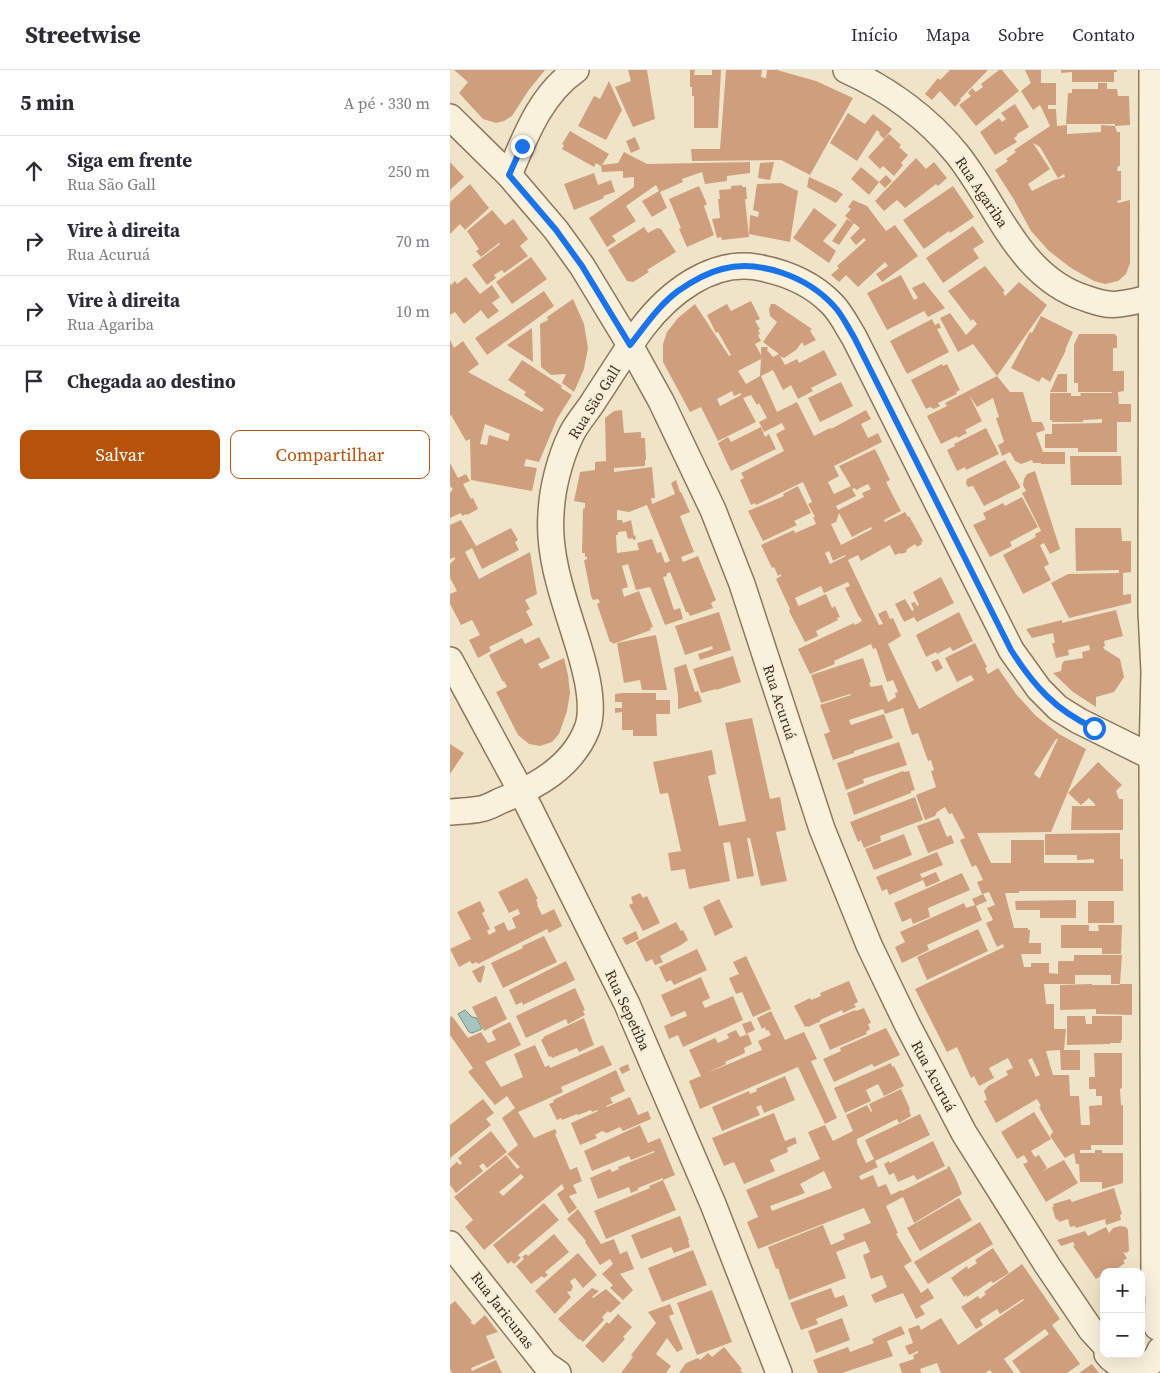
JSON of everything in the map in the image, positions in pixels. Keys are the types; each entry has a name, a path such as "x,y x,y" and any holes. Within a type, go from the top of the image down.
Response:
{"street":[{"path":"509,175 528,131 543,103 568,75 576,70"},
{"name":"Rua Agariba","path":"846,70 864,78 910,108 941,137 957,154 980,185 1026,257 1048,278 1071,294 1099,303 1118,305 1152,297"},
{"path":"1110,1358 1119,1368 1129,1372 1147,1368 1154,1362 1158,1297 1154,1272 1152,757 1157,726 1157,672 1152,323 1152,70"},
{"name":"Rua Acuruá","path":"450,117 509,175 556,230 582,266 630,345 661,401 713,510 742,584 822,829 869,945 907,1024 964,1133 1047,1265 1100,1339"},
{"name":"Rua São Gall","path":"450,812 480,809 522,793 555,773 575,752 588,727 590,699 582,658 559,584 552,548 550,515 555,479 571,434 630,345 658,308 694,281 723,269 752,266 792,276 810,286 833,305 854,337 1006,638 1024,670 1039,689 1058,708 1079,721 1152,757"},
{"name":"Rua Agariba","path":"1118,305 1152,323"},
{"name":"Rua Sepetiba","path":"450,660 522,793 631,1013 713,1204 779,1373"},
{"path":"1117,739 1134,736 1157,726"},
{"name":"Rua Jaricunas","path":"450,1244 549,1370"},
{"path":"1145,1289 1154,1272"},
{"path":"1078,1310 1100,1313"}],"water":[{"path":"465,1010 472,1017 477,1018 482,1029 472,1033 469,1032 458,1014"}],"building":[{"path":"454,70 545,70 528,91 512,116 496,123 483,119 459,93 468,82"},
{"path":"628,70 647,70 655,119 633,127 615,87 631,81"},
{"path":"690,70 695,70 694,75 712,75 712,70 721,70 718,128 694,128 694,96 692,96 692,87 690,87"},
{"path":"726,70 762,70 761,77 766,78 767,70 777,70 816,81 853,98 810,175 781,160 692,161 691,149 720,149"},
{"path":"950,70 988,70 960,99 955,107 940,91 932,100 925,94 938,78 940,80"},
{"path":"999,70 1002,70 1019,91 976,126 959,105 971,96 968,93 972,88 976,92 983,87 981,84"},
{"path":"1025,70 1041,70 1041,83 1056,83 1056,105 1048,105 1048,109 1056,109 1057,126 1067,125 1067,134 1101,132 1101,125 1115,126 1117,132 1120,132 1120,166 1118,166 1117,171 1121,171 1121,200 1117,201 1118,203 1130,200 1130,263 1126,274 1118,281 1105,284 1094,281 1071,268 1049,251 1031,231 995,170 1008,161 1006,159 1016,152 1014,150 1050,126 1040,105 1033,110 1021,91 1031,83","holes":["1033,143 1040,147 1058,178 1064,174 1065,177 1054,180 1032,191 1028,184 1050,169"]},
{"path":"1061,70 1117,70 1117,72 1114,72 1114,82 1072,82 1072,72 1061,73"},
{"path":"609,81 622,110 606,140 578,126 594,96 600,99"},
{"path":"1098,83 1107,83 1107,89 1117,89 1118,96 1129,96 1130,125 1066,124 1068,93 1072,93 1072,89 1098,89"},
{"path":"1015,104 1029,127 1017,134 1014,138 1017,142 995,155 980,132 999,118 1002,122 1006,119 1001,113"},
{"path":"848,113 865,124 873,114 892,129 884,139 877,130 857,161 830,143"},
{"path":"570,131 609,154 602,165 618,163 624,152 647,164 750,162 750,173 727,176 727,181 705,184 702,172 682,179 683,182 660,192 667,208 652,217 642,201 659,191 656,185 626,206 636,221 612,236 616,241 607,247 589,218 634,187 634,177 623,178 623,171 602,172 601,166 596,163 594,167 562,149 564,145 562,144"},
{"path":"889,134 901,145 899,147 908,155 894,176 883,166 880,169 868,157"},
{"path":"635,137 640,149 631,153 626,141"},
{"path":"916,158 926,169 934,162 947,178 938,186 936,184 905,208 897,200 884,211 875,201"},
{"path":"450,162 464,177 450,190"},
{"path":"774,162 770,180 758,178 760,163"},
{"path":"861,167 879,182 869,195 851,179"},
{"path":"594,173 598,185 611,180 615,192 574,210 564,184"},
{"path":"886,175 892,181 885,188 879,182"},
{"path":"809,177 843,194 836,203 807,187"},
{"path":"781,183 798,191 790,242 749,234 750,215 758,217 759,212 753,210 757,184"},
{"path":"470,184 489,208 465,230 460,224 450,234 450,202"},
{"path":"742,185 742,187 746,187 747,199 745,199 749,237 722,240 721,237 717,238 712,219 720,218 719,190 731,189 731,186"},
{"path":"699,186 707,204 704,206 714,235 687,247 669,199"},
{"path":"953,186 974,217 950,233 949,231 924,249 903,220"},
{"path":"853,200 867,206 886,231 895,225 918,256 882,282 876,274 888,266 885,262 858,287 846,275 839,282 831,275 839,268 837,266 866,240 864,238 856,245 850,238 860,228 845,216 851,209 848,207"},
{"path":"814,208 837,225 823,241 836,251 829,263 793,238"},
{"path":"492,210 505,225 513,219 515,221 528,239 520,246 528,256 504,273 502,270 494,275 496,278 487,285 472,265 500,244 481,257 476,251 479,249 467,231"},
{"path":"847,219 854,223 839,245 832,241"},
{"path":"973,226 984,242 973,249 979,258 943,283 926,258"},
{"path":"644,227 648,233 657,228 661,229 676,252 647,270 649,272 633,282 627,281 608,250"},
{"path":"531,257 547,279 512,304 496,282"},
{"path":"985,266 1005,291 1003,292 1005,296 1019,282 1047,305 997,376 973,344 958,352 940,318 950,313 966,335 977,324 973,319 971,321 948,291"},
{"path":"901,275 914,300 918,298 912,288 924,282 945,308 928,317 924,311 887,330 867,293"},
{"path":"466,277 480,294 492,285 500,297 492,303 499,311 488,319 481,310 464,324 455,312 450,315 450,284 455,281 457,284"},
{"path":"544,291 554,306 487,355 475,338"},
{"path":"573,299 584,324 588,348 584,369 574,392 562,383 566,374 551,375 541,367 540,324 548,320 547,317"},
{"path":"751,301 760,319 755,321 760,329 758,330 760,334 758,335 761,341 755,344 761,355 761,347 768,347 767,350 773,357 779,354 763,342 777,322 770,316 769,309 771,304 775,304 812,329 810,331 816,340 804,346 802,342 796,350 784,358 780,356 785,365 797,359 799,363 824,350 837,375 811,388 813,391 798,399 791,385 783,390 773,370 761,376 777,412 797,402 814,436 866,410 871,419 861,424 868,438 878,433 882,442 834,466 839,476 828,482 834,494 851,486 839,466 875,449 890,480 886,482 901,511 884,520 885,522 905,512 923,541 917,547 915,544 906,550 907,552 901,554 895,555 890,545 861,561 858,555 848,560 879,625 883,624 878,614 886,610 890,619 893,618 901,636 888,644 919,709 974,680 971,675 957,682 945,658 975,643 987,667 985,668 988,674 998,668 1016,694 1036,716 1059,734 1086,749 1051,832 977,833 991,863 1011,863 1011,840 1044,840 1044,863 1094,863 1094,859 1077,860 1077,855 1045,855 1045,834 1120,833 1120,859 1123,859 1123,891 1019,891 1019,893 1005,893 1014,928 1028,928 1030,930 1029,943 1041,943 1041,954 1021,954 1024,967 1031,967 1031,963 1049,963 1049,973 1058,974 1058,961 1074,961 1074,955 1122,955 1120,984 1111,984 1111,975 1075,975 1075,984 1044,984 1046,1004 1054,1004 1054,1029 1066,1029 1064,1050 1080,1050 1080,1070 1061,1070 1060,1050 1046,1051 1053,1075 1069,1075 1070,1096 1079,1096 1081,1125 1090,1125 1089,1106 1102,1105 1102,1096 1096,1096 1096,1089 1089,1089 1089,1077 1095,1077 1094,1053 1122,1053 1122,1088 1120,1089 1121,1105 1123,1105 1123,1145 1091,1145 1091,1150 1080,1150 1080,1153 1095,1153 1095,1150 1102,1150 1102,1153 1123,1153 1123,1183 1102,1189 1102,1182 1080,1182 1079,1164 1076,1164 1074,1153 1065,1158 1056,1145 1050,1136 1053,1132 1039,1107 1041,1106 1037,1099 996,1123 984,1101 987,1100 984,1091 988,1086 1008,1075 1006,1071 1013,1068 1008,1058 989,1068 994,1078 979,1086 974,1076 971,1078 957,1047 947,1052 915,989 1004,947 1003,944 997,947 986,923 993,920 987,908 995,905 989,892 982,894 977,882 983,880 976,865 972,867 960,840 965,838 952,813 949,814 945,807 937,812 935,816 925,820 916,795 936,787 931,771 934,770 931,760 928,761 918,733 912,735 903,708 885,714 883,709 849,720 851,725 884,714 893,738 833,760 824,734 830,732 820,705 851,695 821,703 811,675 863,658 871,687 882,685 888,702 896,697 895,693 898,692 893,680 887,682 876,648 873,649 871,644 834,661 835,664 810,674 798,649 862,621 845,588 850,586 848,582 824,593 821,586 795,598 798,605 826,594 832,608 835,606 840,617 837,618 838,620 816,631 818,636 805,642 789,611 790,609 776,579 781,574 778,576 774,567 772,568 761,545 794,530 795,533 816,524 813,517 815,517 808,504 812,502 803,482 756,505 755,503 751,505 740,480 744,478 741,473 784,451 776,434 785,429 782,423 764,432 759,422 767,418 759,403 757,405 751,395 743,398 756,422 718,441 701,407 690,412 663,362 663,344 667,332 678,318 695,304 729,356 731,355 718,332 716,333 707,315 727,304 731,311","holes":["761,359 760,376 746,384 738,371","732,391 734,396 741,393 741,395 720,406 717,399","868,484 871,489 862,493 864,497 838,510 836,506 856,496 852,489 855,488 856,490","839,513 852,537 871,527 872,529 841,545 831,524 836,522","829,551 833,561 846,556 830,564 825,553","1056,739 1058,739 1039,778 1034,774","1032,1058 1040,1075 1036,1077 1028,1060"]},
{"path":"1041,316 1073,332 1050,382 1042,377 1039,382 1011,368 1030,332 1032,333"},
{"path":"932,319 935,325 939,323 941,328 937,329 949,352 907,374 890,341"},
{"path":"532,328 533,362 507,345"},
{"path":"1079,334 1115,334 1117,337 1117,348 1113,348 1113,371 1124,371 1124,391 1118,392 1119,404 1131,404 1131,422 1117,422 1117,452 1078,452 1078,448 1045,448 1045,434 1052,434 1052,424 1102,422 1102,419 1083,420 1083,422 1052,422 1050,420 1050,393 1071,393 1071,396 1081,396 1080,393 1112,393 1078,392 1078,383 1074,383 1074,345"},
{"path":"450,340 454,348 463,341 479,364 468,372 542,412 544,409 524,395 526,392 508,380 522,360 562,386 561,388 572,395 557,419 539,462 526,459 524,466 537,468 532,491 471,480 470,439 466,441 450,415","holes":["485,424 510,434 508,441 489,435 487,445 480,444"]},
{"path":"942,364 943,366 947,364 960,390 956,392 957,394 938,403 940,406 934,409 930,407 926,409 911,380"},
{"path":"1058,374 1067,374 1067,392 1050,392"},
{"path":"997,376 1010,392 1023,392 1032,422 1042,422 1045,430 1036,433 1043,452 1065,452 1065,464 1041,464 1033,463 1032,460 1021,464 1015,461 1010,452 1002,456 998,445 1004,442 996,418 999,417 993,398 977,407 969,395 982,421 965,430 967,433 941,444 927,416 947,406 945,403"},
{"path":"841,382 853,406 820,422 808,398"},
{"path":"622,410 624,433 641,432 641,438 645,438 646,460 645,466 614,468 614,472 652,467 655,498 651,498 652,504 675,494 671,483 676,480 690,512 680,516 694,552 681,557 683,562 698,556 716,600 711,603 713,608 690,616 686,612 670,572 666,574 667,576 663,577 674,610 680,608 683,619 665,625 650,587 636,590 628,564 622,566 628,587 622,589 624,597 639,591 653,627 650,628 651,630 613,644 610,642 597,604 600,602 598,599 593,600 591,596 584,560 587,557 585,557 585,553 582,553 583,509 585,508 585,503 574,501 580,472 595,470 595,462 606,461 605,418 614,411","holes":["647,505 670,561 665,563 661,552 657,553 652,539 637,543 639,550 617,553 616,535 618,535 618,532 626,531 628,539 636,539 631,520 623,523 622,520 617,520 617,510 629,512"]},
{"path":"761,427 765,437 769,434 776,449 731,471 718,443 728,437 731,442"},
{"path":"986,428 999,454 966,470 965,467 957,471 947,450 955,446 954,444"},
{"path":"1070,456 1121,456 1122,485 1071,485"},
{"path":"1005,460 1020,488 984,506 973,486 968,487 967,479"},
{"path":"450,463 458,478 466,474 470,481 463,484 478,509 467,515 462,516 461,513 450,518 450,493 453,489 450,486"},
{"path":"1035,471 1060,549 1050,554 1044,543 1040,545 1049,564 1044,567 1051,580 1023,594 1003,555 1036,537 1035,534 1041,531 1022,493 1026,491 1023,485 1024,479 1027,474"},
{"path":"798,486 811,513 794,521 797,525 763,541 748,511 784,496 783,494"},
{"path":"1022,497 1038,527 1010,542 1012,546 990,557 973,525 986,519 983,513 1003,503 1005,506"},
{"path":"461,520 476,546 511,528 518,540 515,542 519,550 482,569 472,548 465,552 479,579 530,552 537,594 525,600 530,609 526,611 533,625 489,647 491,651 478,658 469,640 480,635 472,620 461,625 450,604 450,594 457,591 450,578 450,564 455,557 450,559 450,525"},
{"path":"1075,528 1121,528 1122,541 1131,541 1131,572 1123,573 1123,595 1131,594 1131,603 1069,618 1051,583 1068,574 1119,573 1119,570 1076,571"},
{"path":"941,577 954,603 917,622 914,617 904,622 895,604 905,599 912,611 914,610 911,603 915,602 917,606 919,605 913,592"},
{"path":"1116,610 1123,636 1104,641 1105,646 1103,647 1120,659 1124,677 1114,692 1096,697 1096,707 1073,692 1053,673 1061,671 1064,661 1083,658 1082,652 1090,650 1089,645 1068,650 1069,655 1056,658 1052,643 1055,643 1053,633 1032,638 1026,629 1062,620 1062,623"},
{"path":"719,612 731,650 700,660 698,654 713,649 712,646 685,655 675,626"},
{"path":"959,612 973,641 953,651 950,647 926,657 916,635"},
{"path":"656,635 667,690 642,690 640,680 624,683 617,643"},
{"path":"539,637 550,658 538,664 541,669 564,658 570,693 567,711 559,734 552,742 540,746 529,744 518,735 496,692 507,687 489,655 522,638 525,644"},
{"path":"733,656 741,682 701,693 693,669"},
{"path":"938,659 943,668 936,672 931,662"},
{"path":"686,664 695,692 698,691 702,702 678,709 674,668"},
{"path":"656,693 656,700 670,700 670,714 656,714 657,736 633,736 633,730 622,730 622,712 615,713 615,708 622,708 622,702 615,702 615,694"},
{"path":"752,718 770,799 780,797 786,830 776,832 787,881 761,886 750,838 747,838 754,876 737,879 730,842 723,843 730,881 689,889 685,869 671,871 668,853 681,851 668,793 660,794 653,762 712,750 716,774 708,776 719,826 746,821 725,723"},
{"path":"899,742 907,765 863,779 864,783 846,790 837,763"},
{"path":"450,744 464,753 450,774"},
{"path":"1098,762 1122,785 1116,791 1119,799 1123,799 1123,830 1071,830 1072,806 1095,806 1095,804 1089,798 1081,805 1068,793"},
{"path":"903,771 909,771 915,790 854,815 847,793"},
{"path":"915,797 923,820 880,836 881,841 864,848 861,840 858,842 850,822"},
{"path":"939,818 947,837 951,835 954,843 928,853 917,826"},
{"path":"904,834 912,855 874,870 865,849"},
{"path":"937,852 943,865 920,874 922,878 936,872 940,881 926,887 923,880 889,895 887,889 882,891 876,877"},
{"path":"962,873 970,890 928,908 930,917 913,924 911,918 902,922 894,903"},
{"path":"527,878 538,899 536,899 537,905 542,915 554,909 562,926 549,933 547,929 478,964 477,962 472,964 470,961 459,967 450,949 471,939 457,912 480,901 485,911 482,913 490,929 487,931 489,935 496,931 494,927 504,922 508,931 516,928 512,918 520,914 518,909 509,913 498,892"},
{"path":"640,893 643,898 647,896 660,923 643,931 629,905 633,903 631,897"},
{"path":"983,894 987,901 976,906 982,920 927,945 929,950 902,963 895,947 905,942 900,932 964,903 966,908 975,905 972,899"},
{"path":"719,899 733,927 715,936 703,907"},
{"path":"1076,900 1076,918 1040,918 1040,910 1016,910 1015,901"},
{"path":"1088,901 1114,901 1114,923 1088,923"},
{"path":"676,922 688,940 660,956 663,962 655,965 652,959 646,962 636,942"},
{"path":"1061,925 1089,925 1089,931 1099,931 1098,925 1122,925 1121,954 1102,954 1102,948 1061,948"},
{"path":"978,929 988,951 927,980 917,957"},
{"path":"636,931 639,939 626,945 622,938"},
{"path":"544,936 557,962 503,988 491,963"},
{"path":"697,949 707,970 674,985 671,980 666,982 659,967"},
{"path":"746,956 771,1009 753,1017 742,992 736,994 729,978 739,974 733,962"},
{"path":"566,961 575,980 523,1005 522,1002 516,1005 509,990"},
{"path":"484,965 481,983 478,982 472,971"},
{"path":"701,977 710,998 702,1002 705,1008 733,996 743,1020 683,1047 678,1035 669,1039 664,1026 687,1016 685,1011 671,1017 661,995"},
{"path":"849,981 858,1002 854,1004 856,1007 843,1013 842,1010 805,1027 794,1006 810,998 811,1000 821,996 820,993"},
{"path":"1132,984 1132,1015 1096,1014 1096,1009 1060,1010 1060,985"},
{"path":"575,988 585,1010 583,1011 585,1015 568,1024 566,1019 526,1038 516,1016"},
{"path":"496,996 507,1019 484,1031 472,1007"},
{"path":"864,1008 871,1023 868,1024 870,1029 866,1032 867,1034 830,1050 819,1025"},
{"path":"771,1011 785,1040 804,1032 817,1059 811,1061 837,1118 825,1124 798,1067 700,1109 689,1081 701,1076 689,1050 715,1038 718,1043 729,1038 727,1034 736,1030 740,1037 748,1034 752,1044 744,1048 745,1053 707,1073 762,1050 758,1041 771,1035 768,1030 766,1031 765,1027 762,1029 757,1018"},
{"path":"452,1016 468,1038 481,1032 488,1043 496,1040 492,1032 493,1030 510,1022 521,1045 485,1062 501,1087 523,1077 514,1054 535,1045 545,1067 549,1065 550,1068 603,1045 612,1065 561,1087 563,1092 518,1112 534,1138 555,1129 557,1133 555,1134 570,1170 577,1167 582,1181 573,1185 577,1193 569,1196 577,1208 569,1214 557,1194 564,1189 562,1184 484,1250 465,1227 473,1220 454,1197 506,1155 517,1169 520,1167 507,1154 518,1145 502,1118 515,1108 507,1096 495,1105 468,1072 473,1068 450,1035 450,1018","holes":["521,1174 524,1177 503,1196 499,1192"]},
{"path":"1067,1016 1085,1016 1086,1024 1092,1024 1092,1016 1122,1016 1121,1043 1067,1045"},
{"path":"584,1018 594,1045 579,1052 577,1048 552,1058 551,1056 549,1057 541,1040 543,1037"},
{"path":"751,1021 755,1030 746,1034 742,1024"},
{"path":"886,1028 900,1055 874,1067 872,1064 834,1082 823,1059 841,1051 840,1048"},
{"path":"891,1063 904,1086 884,1096 878,1084 866,1090 871,1101 845,1113 834,1088"},
{"path":"628,1064 630,1070 622,1074 619,1068"},
{"path":"616,1070 625,1091 610,1098 613,1103 606,1106 630,1097 638,1115 648,1111 651,1119 623,1131 620,1127 607,1133 602,1131 595,1135 597,1138 580,1145 571,1123 598,1111 592,1112 591,1110 557,1120 549,1104 554,1102 553,1100"},
{"path":"785,1076 795,1100 764,1113 761,1105 756,1107 760,1115 722,1131 712,1107 749,1091 750,1094 757,1091 756,1089"},
{"path":"901,1089 911,1116 899,1123 897,1119 857,1139 866,1163 874,1159 865,1140 920,1114 930,1135 875,1161 878,1167 859,1176 861,1180 873,1175 878,1187 886,1184 891,1195 949,1166 962,1194 914,1223 903,1197 886,1206 898,1233 896,1234 912,1261 904,1266 921,1293 928,1288 934,1298 920,1306 925,1314 916,1319 903,1293 875,1303 871,1295 887,1287 882,1275 871,1279 863,1255 870,1252 865,1241 836,1252 846,1278 789,1300 778,1268 776,1269 768,1247 823,1225 831,1245 845,1239 843,1234 871,1223 864,1208 758,1249 747,1222 758,1217 746,1190 820,1159 808,1132 825,1125 833,1141 853,1131 846,1115 867,1105 871,1112 869,1104","holes":["824,1171 832,1188 772,1211 770,1206 805,1193 800,1184"]},
{"path":"483,1099 494,1113 486,1119 491,1125 450,1158 450,1125"},
{"path":"1034,1112 1051,1139 1031,1151 1035,1157 1039,1155 1047,1168 1041,1172 1064,1160 1078,1183 1046,1202 1023,1164 1028,1162 1024,1155 1017,1159 1001,1132"},
{"path":"774,1113 785,1141 795,1137 797,1143 787,1148 788,1152 770,1160 775,1171 744,1184 734,1162 724,1166 712,1138"},
{"path":"640,1125 648,1143 660,1138 675,1175 638,1188 638,1190 631,1193 629,1187 598,1199 590,1178 610,1169 612,1172 619,1169 618,1167 655,1152 631,1160 629,1156 592,1171 584,1151"},
{"path":"491,1131 507,1152 487,1168 483,1163 479,1166 483,1171 456,1193 450,1185 450,1168 457,1162 460,1165 462,1163 458,1158"},
{"path":"933,1141 945,1166 917,1180 914,1175 898,1182 894,1173 889,1175 884,1164 889,1161 890,1163"},
{"path":"663,1180 676,1210 606,1239 594,1211 650,1188 649,1186"},
{"path":"1114,1188 1122,1214 1120,1215 1121,1220 1106,1225 1105,1219 1076,1228 1075,1226 1070,1227 1068,1219 1059,1222 1058,1219 1056,1220 1052,1207 1054,1207 1053,1204 1070,1199 1072,1202"},
{"path":"959,1198 972,1220 920,1251 907,1228"},
{"path":"544,1203 559,1220 518,1255 521,1258 514,1264 511,1261 508,1264 493,1245"},
{"path":"578,1209 601,1244 614,1239 620,1254 627,1251 634,1269 620,1274 633,1290 623,1300 610,1288 613,1285 602,1274 613,1264 610,1259 600,1265 586,1241 567,1219"},
{"path":"680,1216 690,1247 674,1253 671,1247 641,1259 631,1235"},
{"path":"980,1222 993,1244 928,1284 914,1262"},
{"path":"1120,1226 1126,1227 1128,1230 1129,1251 1123,1252 1127,1258 1123,1261 1125,1263 1118,1268 1100,1268 1100,1276 1096,1279 1073,1246 1075,1245 1073,1242 1061,1246 1057,1240 1085,1231 1088,1236 1106,1227 1109,1233 1113,1228"},
{"path":"554,1234 569,1252 545,1272 548,1275 544,1278 542,1276 531,1284 516,1266 524,1259 522,1257 526,1254 528,1256"},
{"path":"993,1248 1009,1273 964,1297 951,1278 967,1266 968,1269 977,1263 975,1260"},
{"path":"693,1250 707,1285 662,1302 648,1268"},
{"path":"578,1253 597,1275 583,1288 575,1278 570,1281 573,1287 571,1291 567,1292 571,1297 555,1314 535,1291"},
{"path":"1022,1264 1060,1319 1052,1325 1080,1364 1067,1373 1021,1373 1012,1361 1049,1334 1045,1329 1004,1359 1014,1373 992,1373 990,1370 985,1373 941,1373 937,1363 920,1369 921,1373 902,1373 899,1364 914,1359 913,1355 918,1353 918,1351 909,1355 905,1346 913,1343 908,1329 919,1325 921,1330 941,1318 958,1345 1024,1300 1000,1314 997,1309 980,1320 983,1325 976,1329 961,1307 978,1296 980,1299 986,1294 984,1292"},
{"path":"592,1288 599,1291 593,1298 606,1289 621,1303 610,1313 608,1311 602,1317 604,1320 583,1342 558,1319"},
{"path":"831,1288 835,1298 844,1295 848,1306 816,1319 818,1324 801,1330 790,1303"},
{"path":"712,1290 732,1342 697,1355 677,1303"},
{"path":"455,1301 474,1325 485,1315 498,1332 486,1336 495,1358 471,1368 472,1371 496,1360 502,1373 452,1373 450,1369 450,1305"},
{"path":"670,1304 674,1314 669,1316 683,1349 677,1352 667,1338 656,1354 671,1366 666,1373 621,1373 633,1357 631,1355 656,1323 648,1312"},
{"path":"618,1314 632,1327 623,1337 625,1339 603,1363 585,1346 607,1322 609,1324"},
{"path":"842,1318 850,1340 816,1353 808,1331"},
{"path":"901,1326 905,1334 887,1341 893,1356 842,1373 818,1373 813,1360 848,1347 850,1352 874,1343 872,1339"},
{"path":"724,1347 742,1369 740,1370 743,1373 679,1373 686,1363 698,1358 700,1360 708,1353 712,1357"},
{"path":"1092,1364 1099,1373 1079,1373"}],"route":[{"path":"522,146 509,175 556,230 582,266 630,345 658,308 677,292 708,274 723,269 752,266 792,276 810,286 833,305 844,319 854,337 1011,650 1039,689 1058,708 1094,728"}]}
